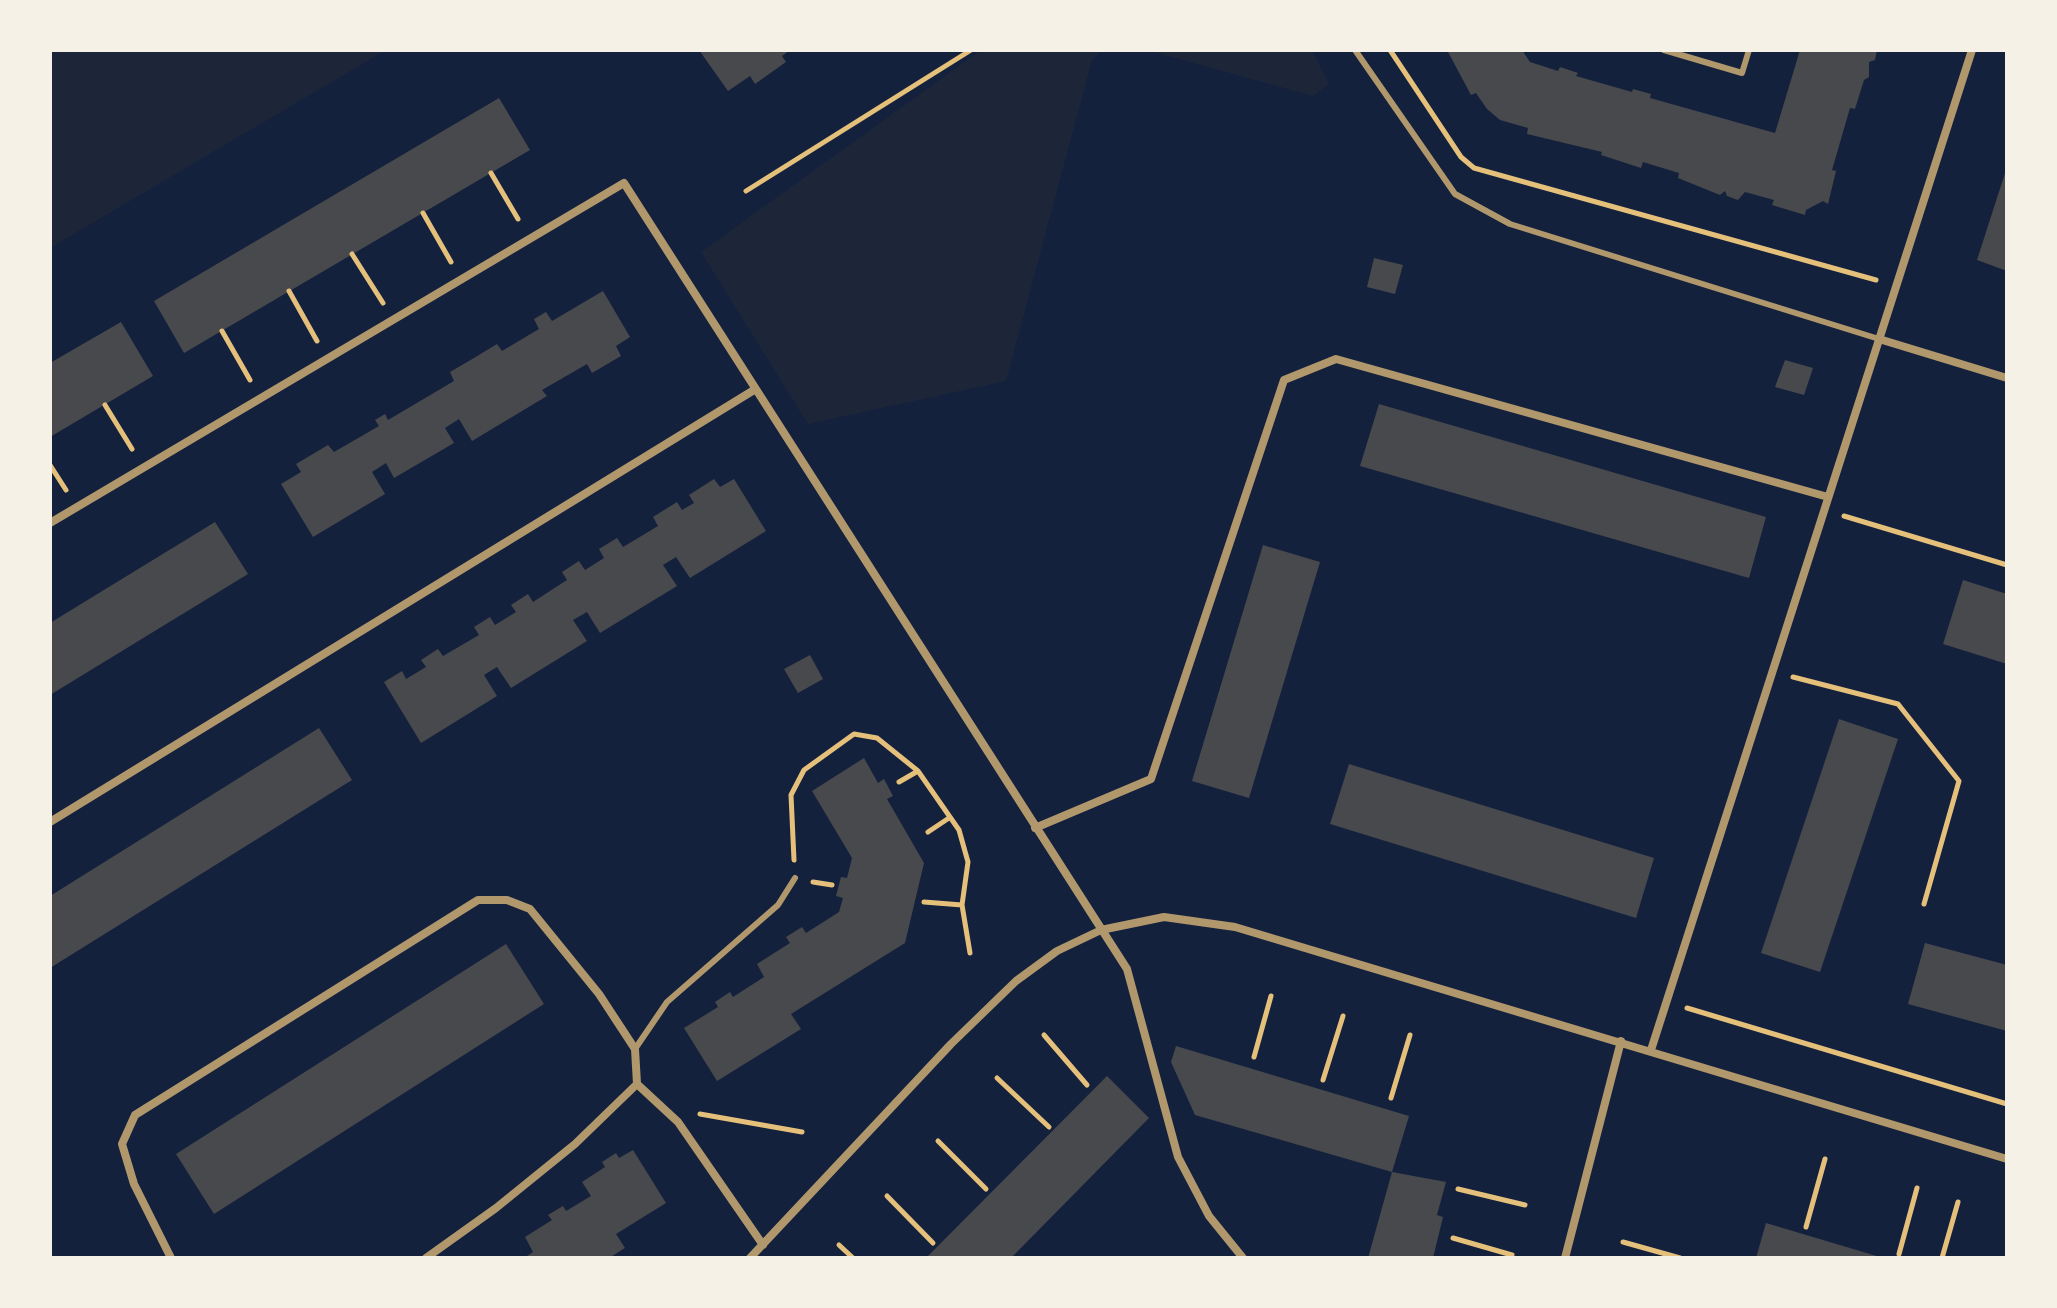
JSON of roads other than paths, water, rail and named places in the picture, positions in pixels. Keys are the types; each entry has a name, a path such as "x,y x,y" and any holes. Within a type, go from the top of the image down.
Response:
{"street":[{"path":"1651,1050 1894,285 1972,50"},
{"path":"50,523 624,183 1127,969 1178,1157 1209,1216 1243,1258"},
{"path":"1879,339 2007,378"},
{"path":"1035,828 1151,779 1284,380 1336,359 1828,497"},
{"path":"50,822 754,390"},
{"path":"171,1258 134,1184 122,1144 135,1115 478,900 507,900 530,909 599,994 635,1049 637,1084 678,1122 763,1245"},
{"path":"750,1258 951,1044 1016,981 1057,951 1101,930 1164,917 1235,927 2007,1159"},
{"path":"1565,1258 1621,1041"},
{"path":"426,1258 553,1162 637,1084"}],"lane":[{"path":"1355,50 1455,194 1510,224 1879,339"},
{"path":"1664,50 1742,73 1749,50"},
{"path":"635,1049 667,1002 778,905 795,878"}]}
